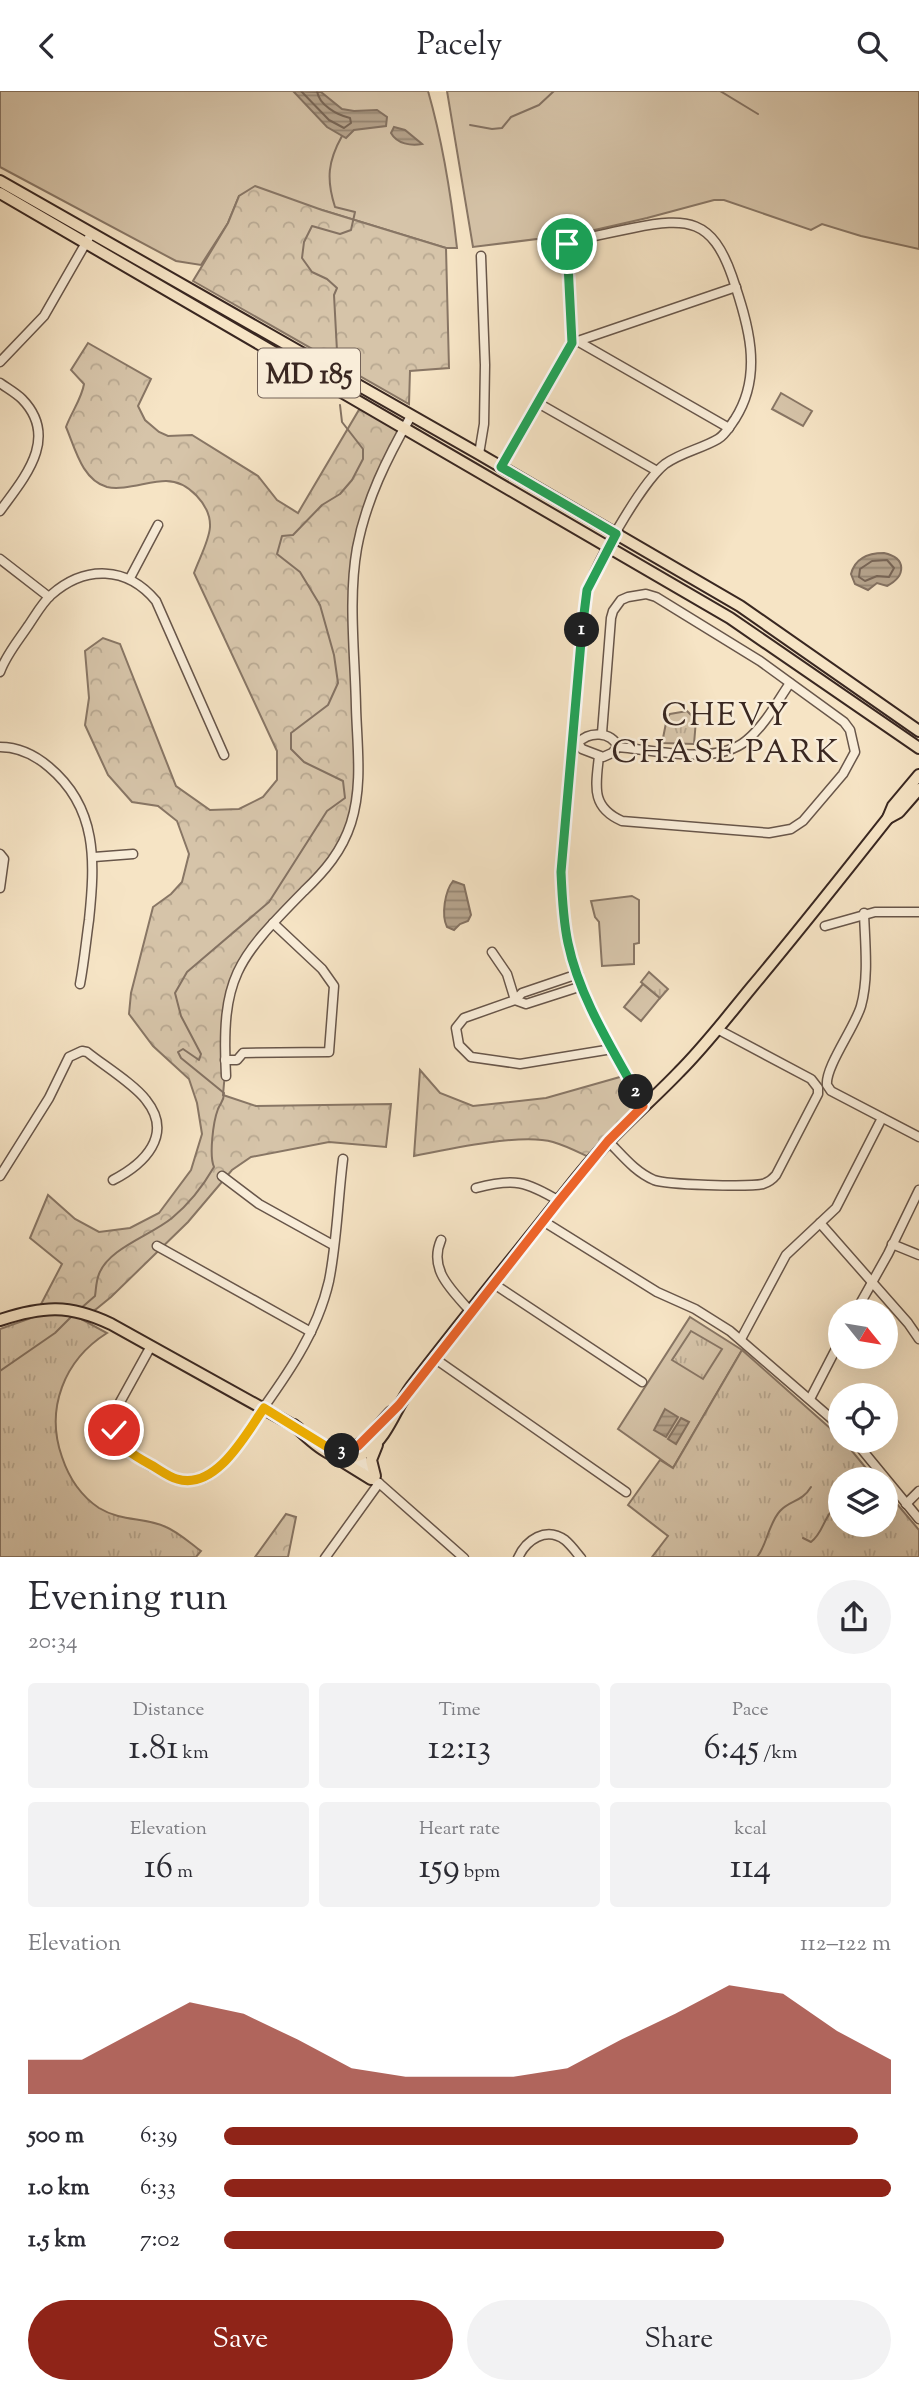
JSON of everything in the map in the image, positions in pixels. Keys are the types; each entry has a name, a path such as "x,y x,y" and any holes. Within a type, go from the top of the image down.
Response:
{"main road":[{"name":"MD 185","path":"0,181 89,238 404,428 730,618 919,748"},
{"name":"MD 185","path":"0,193 89,238 411,416 740,606 919,731"},
{"path":"356,1455 399,1405 608,1141 678,1073 717,1029 807,920 919,775"},
{"path":"888,818 899,812 919,789"},
{"path":"0,1320 23,1312 48,1308 82,1312 108,1322 264,1408 332,1450 356,1455"},
{"path":"375,1479 372,1455 399,1405"},
{"path":"293,1425 311,1443 375,1479"},
{"path":"332,1455 356,1455 368,1451 383,1434"}],"street":[{"path":"501,467 575,342 567,244 665,221 682,221 703,230 717,243 725,256 749,327 750,383 743,403 729,428 718,439 681,454 657,471 616,534 587,590 561,872 564,922 582,986 643,1106"},
{"path":"0,362 44,316 89,238"},
{"path":"479,454 484,424 485,365 481,256"},
{"path":"575,342 736,287"},
{"path":"575,342 729,428"},
{"path":"0,383 22,399 31,411 38,434 38,452 29,472 0,511"},
{"path":"538,403 657,471"},
{"path":"226,1076 224,1027 233,981 249,949 325,871 341,850 355,811 359,775 354,601 357,550 376,483 411,416"},
{"path":"130,578 158,525"},
{"path":"0,559 49,597"},
{"path":"0,672 11,649 49,597 69,582 88,574 108,573 130,578 156,601 225,755"},
{"path":"599,756 599,803 609,814 622,821 769,833 791,829 803,821 826,796 855,753 850,730 844,722 760,661 667,602 646,594 636,594 621,600 611,618 602,733"},
{"path":"575,742 582,749 599,756 608,755 618,747 705,754 731,750 752,736 790,683"},
{"path":"575,742 602,733 612,737 618,747"},
{"path":"0,747 22,751 40,759 56,773 80,808 89,829 94,857 93,881 80,984"},
{"path":"0,854 4,859 0,888"},
{"path":"94,857 133,854"},
{"path":"825,926 864,913 919,912"},
{"path":"608,1141 633,1167 653,1179 668,1183 749,1186 771,1181 855,1022 862,1003 864,913"},
{"path":"225,1060 237,1060 243,1052 329,1052 334,986 273,923"},
{"path":"492,952 507,974 515,1000"},
{"path":"578,974 522,993 515,1000 464,1018 458,1022 456,1038 464,1053 471,1057 520,1064 612,1049"},
{"path":"515,1000 526,1004 582,986"},
{"path":"717,1029 919,1137"},
{"path":"0,1176 50,1098 69,1057 82,1051 87,1052 143,1096 154,1112 157,1124 151,1149 138,1165 113,1180"},
{"path":"741,1339 786,1255 836,1208 882,1118"},
{"path":"151,1346 115,1412 114,1430 121,1444 132,1454 177,1479 195,1480 219,1468 264,1408 311,1332 328,1282 343,1159"},
{"path":"222,1176 258,1204 333,1245"},
{"path":"476,1188 490,1184 533,1185 559,1201"},
{"path":"862,1299 919,1190"},
{"path":"543,1221 657,1292 695,1309 741,1339 828,1415"},
{"path":"820,1223 919,1339"},
{"path":"441,1240 436,1251 439,1270 471,1312"},
{"path":"892,1244 919,1255"},
{"path":"157,1246 311,1332"},
{"path":"494,1284 642,1382"},
{"path":"434,1358 626,1492"},
{"path":"810,1399 828,1364"},
{"path":"865,1453 919,1519"},
{"path":"356,1455 357,1465 464,1557"},
{"path":"325,1557 375,1479"},
{"path":"906,1504 919,1491"},
{"path":"518,1557 526,1543 545,1535 565,1540 581,1557"}],"green space":[{"path":"0,91 428,91 446,169 457,248 446,248 322,210 239,196 228,223 201,265 176,261 0,167"},
{"path":"447,91 919,91 919,249 822,224 811,230 724,200 714,200 577,234 473,247"},
{"path":"255,186 322,210 446,248 449,368 410,371 409,404 193,281 228,223 239,196"},
{"path":"88,343 151,379 138,406 145,420 159,432 168,436 192,435 258,476 277,500 298,513 363,403 404,428 376,483 354,576 358,797 341,850 261,934 233,981 223,1095 256,1106 391,1104 386,1147 329,1142 251,1157 232,1170 188,1222 89,1315 38,1310 62,1264 30,1238 48,1195 75,1219 99,1232 130,1228 159,1213 191,1170 202,1134 197,1103 189,1079 153,1046 129,1014 131,993 153,907 182,882 189,854 177,821 158,806 132,802 108,775 85,725 89,698 85,651 103,638 120,644 176,786 210,810 239,809 263,797 277,780 277,751 194,573 210,527 207,511 202,503 190,490 174,482 159,481 121,488 107,487 91,478 76,453 66,427 84,384 71,370"},
{"path":"781,393 812,411 803,426 772,409"},
{"path":"687,711 696,720 694,744 662,743 670,714"},
{"path":"632,896 639,900 639,943 634,944 634,964 602,966 599,922 591,901"},
{"path":"649,972 668,989 660,998 641,982"},
{"path":"643,984 660,998 641,1021 624,1007"},
{"path":"420,1070 440,1093 473,1106 546,1098 627,1075 643,1106 593,1159 553,1142 523,1139 414,1156"},
{"path":"45,1313 72,1314 107,1333 79,1357 69,1371 57,1404 57,1439 72,1479 81,1492 99,1508 125,1518 166,1527 201,1551 196,1557 0,1557 0,1329"},
{"path":"690,1317 742,1350 673,1468 618,1429"},
{"path":"691,1331 722,1349 703,1379 672,1360"},
{"path":"742,1350 828,1426 828,1453 854,1453 865,1467 828,1467 828,1537 898,1537 898,1505 919,1530 919,1557 652,1557 668,1536 628,1505 660,1460 673,1468"},
{"path":"286,1514 296,1517 288,1557 255,1557"}],"water":[{"path":"293,91 321,92 342,109 377,110 387,117 386,126 354,130 346,138 327,127"},
{"path":"394,127 405,130 422,144 397,140 391,133"},
{"path":"868,555 892,555 900,563 898,577 887,586 877,583 868,590 855,584 851,574 859,560"},
{"path":"453,881 464,885 471,915 468,921 454,930 447,927 444,916 446,897"},
{"path":"665,1409 678,1417 666,1437 654,1430"},
{"path":"681,1418 689,1422 676,1444 668,1439"}],"waterway":[{"path":"470,125 502,128 511,117 539,105 554,91"},
{"path":"711,91 716,91"},
{"path":"720,91 758,114"},
{"path":"340,356 337,351 334,295 337,288 327,279 312,272 302,258 304,242 312,226 340,234 351,230 355,212 335,207 330,188 331,162 342,136"},
{"path":"80,1309 95,1296 99,1274 104,1265 121,1250 178,1213 214,1167 213,1130 224,1093 181,1058 178,1052 183,1049 199,1060 201,1054 181,1016 175,993 187,972 269,902 327,811 345,798 343,781 304,762 291,749 291,733 328,705 338,683 334,655 320,605 300,572 277,554 282,536 293,535 322,505 340,494 352,480 363,459 363,449 342,422 340,405"},
{"path":"0,1371 55,1333 73,1315"},
{"path":"757,1557 780,1511 804,1496 811,1487"},
{"path":"803,1538 811,1542 828,1516"}],"district":[{"name":"CHEVY CHASE PARK","path":"726,732"}],"route":[{"path":"114,1430 121,1444 132,1454 177,1479 195,1480 206,1477 219,1468 264,1408 332,1450 354,1449 399,1405 559,1201 608,1141 643,1106 584,991 568,944 562,911 561,872 585,600 590,582 616,534 501,467 572,343 567,244"}]}
